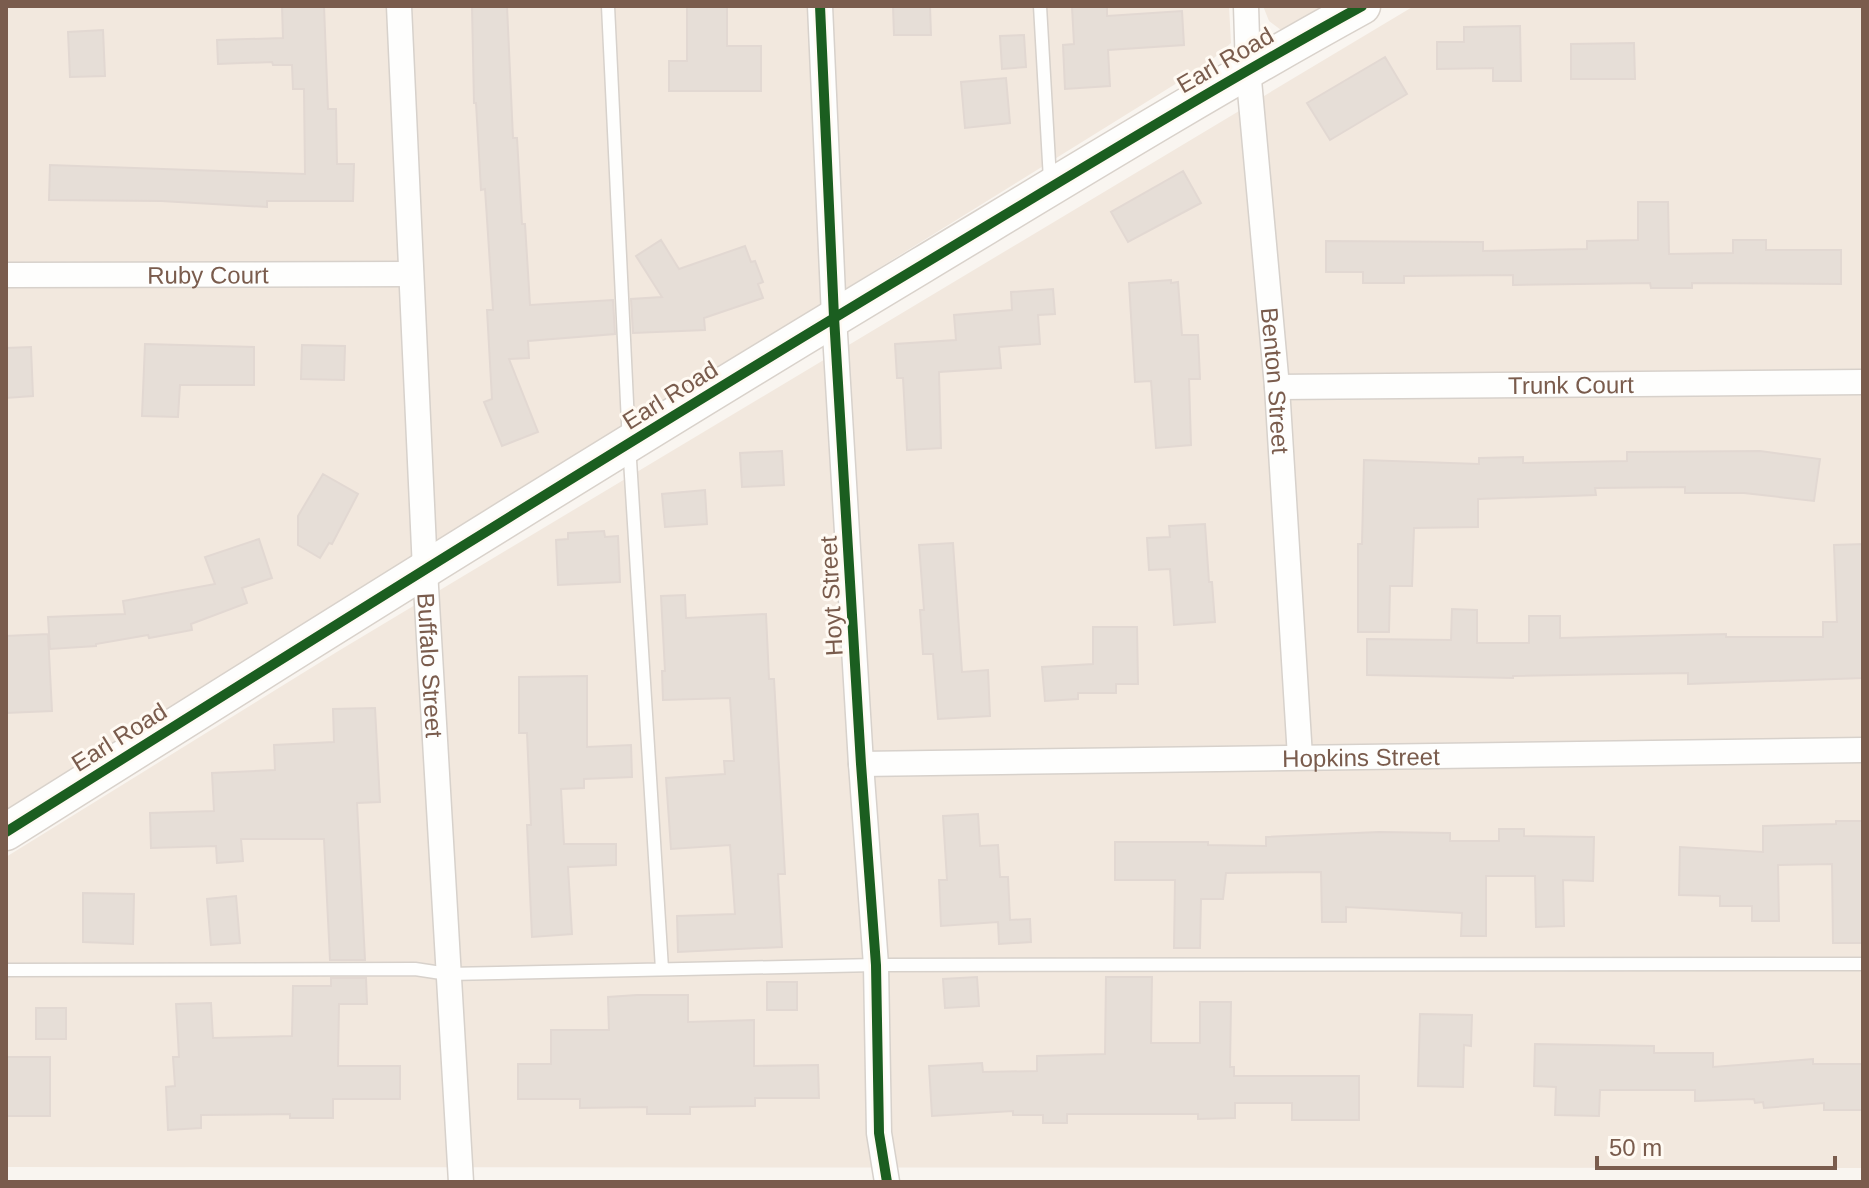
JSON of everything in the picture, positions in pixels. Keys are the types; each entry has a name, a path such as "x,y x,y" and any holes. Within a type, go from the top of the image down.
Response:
{"street":[{"name":"Buffalo Street","path":"399,6 425,570 461,1182"},
{"name":"Hoyt Street","path":"820,6 834,317 876,965 879,1133 887,1182"},
{"name":"Benton Street","path":"1246,6 1248,69 1277,387 1300,757"},
{"name":"Earl Road","path":"6,832 834,317 1248,69 1362,6"},
{"name":"Ruby Court","path":"6,275 410,274"},
{"name":"Trunk Court","path":"1277,387 1863,382"},
{"name":"Hopkins Street","path":"861,764 1863,750"}],"lane":[{"path":"608,6 629,444 662,969"},
{"path":"1040,6 1051,187"},
{"path":"6,970 415,969 448,974 876,965 1863,964"}],"shaded area":[{"path":"6,6 1229,6 1231,43 1206,65 6,810"},
{"path":"1263,6 1325,6 1281,30 1269,21"},
{"path":"1414,6 1863,6 1863,1168 6,1167 6,857 340,650"}],"building":[{"path":"282,6 324,6 328,109 336,109 337,164 354,164 353,201 267,201 267,207 161,201 49,200 50,165 305,174 304,89 293,89 292,65 273,65 272,62 218,64 217,40 283,38"},
{"path":"472,6 507,6 513,138 517,138 530,305 613,300 615,334 528,341 529,358 509,359 538,432 502,446 484,402 492,399 487,310 493,310 485,189 481,190 474,103"},
{"path":"687,6 727,6 727,46 761,46 761,91 669,91 669,61 687,61"},
{"path":"893,6 930,6 931,35 894,35"},
{"path":"1107,6 1107,16 1182,11 1184,45 1108,50 1110,86 1065,89 1063,45 1074,44 1072,7"},
{"path":"1520,26 1521,81 1493,81 1493,68 1437,69 1437,42 1464,42 1464,27"},
{"path":"103,30 105,76 70,77 68,32"},
{"path":"1024,35 1026,67 1002,69 1000,36"},
{"path":"1634,43 1635,79 1571,79 1571,44"},
{"path":"1385,57 1407,94 1330,140 1307,103"},
{"path":"1006,78 1010,123 965,128 961,82"},
{"path":"1183,171 1201,203 1128,242 1111,212"},
{"path":"1638,202 1668,202 1669,254 1733,253 1733,240 1766,240 1766,250 1841,250 1841,284 1692,283 1692,288 1651,288 1650,283 1513,285 1513,275 1404,276 1404,283 1363,283 1363,272 1326,272 1326,241 1483,242 1483,251 1587,249 1587,241 1638,240"},
{"path":"661,240 679,269 745,246 763,282 758,284 763,298 704,318 705,330 633,333 631,299 662,297 636,256"},
{"path":"1171,280 1171,283 1178,282 1182,335 1198,335 1200,379 1189,379 1191,445 1156,448 1151,381 1135,382 1129,283"},
{"path":"1053,289 1055,314 1038,315 1040,344 999,347 1001,368 939,372 941,448 907,450 903,378 897,378 895,344 956,340 954,315 1012,310 1011,292"},
{"path":"145,344 254,347 254,385 180,385 178,417 142,416"},
{"path":"302,345 345,346 344,380 301,379"},
{"path":"31,347 33,396 6,398 6,348"},
{"path":"782,451 784,485 742,487 740,453"},
{"path":"1760,451 1820,459 1814,501 1744,493 1685,493 1685,487 1595,488 1596,495 1478,499 1478,527 1414,528 1412,586 1390,586 1389,632 1358,632 1358,544 1362,544 1364,460 1479,464 1479,458 1523,457 1523,463 1627,461 1627,452"},
{"path":"323,474 358,494 332,544 329,543 320,558 298,545 298,516"},
{"path":"705,490 707,524 665,527 662,494"},
{"path":"1205,524 1215,622 1174,625 1170,569 1149,570 1147,538 1170,537 1169,526"},
{"path":"604,531 605,537 618,536 620,582 558,585 556,540 568,539 568,533"},
{"path":"259,539 272,578 242,588 247,603 191,624 192,630 96,646 50,649 48,617 125,614 123,601 215,584 205,557"},
{"path":"953,543 962,672 988,670 990,716 938,719 933,654 923,654 920,610 924,610 919,545"},
{"path":"1863,544 1863,678 1688,684 1688,673 1513,678 1367,675 1367,639 1451,640 1452,609 1477,610 1477,643 1529,643 1529,616 1560,616 1560,638 1726,634 1726,637 1823,637 1823,622 1837,622 1834,545"},
{"path":"685,595 686,618 766,614 769,679 774,679 785,874 778,874 782,947 678,952 677,916 735,914 730,845 671,849 666,778 725,774 724,761 734,761 730,698 663,700 662,671 665,671 661,596"},
{"path":"1093,627 1137,627 1138,684 1116,684 1116,693 1078,693 1078,699 1045,701 1042,667 1093,664"},
{"path":"48,634 52,711 6,713 6,636"},
{"path":"587,676 587,747 631,745 632,777 584,779 584,788 561,789 564,844 616,844 616,865 568,867 572,934 532,937 527,733 519,733 519,677"},
{"path":"375,708 380,802 357,803 365,960 330,960 324,839 241,839 243,861 217,863 216,846 151,848 150,813 214,811 212,773 275,770 274,745 334,742 333,709"},
{"path":"978,814 980,846 998,845 1000,877 1008,877 1010,920 1030,919 1031,942 999,944 998,922 941,926 939,880 947,880 943,816"},
{"path":"1836,821 1863,821 1863,943 1833,943 1832,864 1778,865 1779,921 1752,921 1752,906 1720,906 1720,896 1679,895 1680,847 1763,852 1763,826 1836,824"},
{"path":"1499,829 1524,829 1524,836 1594,837 1593,881 1563,880 1564,926 1536,927 1535,876 1486,876 1486,936 1461,936 1462,913 1346,907 1346,922 1322,922 1321,872 1226,873 1223,899 1201,899 1200,948 1174,948 1175,880 1115,880 1115,842 1208,842 1208,845 1266,846 1266,837 1379,832 1450,833 1450,841 1499,841"},
{"path":"83,893 134,894 133,944 83,942"},
{"path":"236,896 240,943 211,945 207,899"},
{"path":"977,977 979,1006 945,1008 943,979"},
{"path":"1106,977 1152,977 1151,1043 1200,1043 1200,1002 1231,1002 1230,1067 1234,1067 1234,1076 1359,1076 1359,1120 1292,1120 1292,1103 1235,1103 1235,1118 1198,1119 1198,1114 1067,1114 1067,1123 1043,1123 1043,1115 1013,1115 1013,1111 932,1116 929,1066 982,1063 983,1072 1037,1071 1037,1056 1105,1054"},
{"path":"331,978 366,978 367,1004 339,1004 338,1066 400,1066 400,1099 333,1099 333,1118 290,1118 290,1114 201,1115 201,1128 168,1130 166,1087 175,1086 173,1057 179,1057 176,1004 211,1003 213,1038 292,1036 293,986 331,986"},
{"path":"767,982 797,982 797,1010 767,1010"},
{"path":"688,995 688,1022 754,1020 754,1066 818,1065 819,1098 755,1098 755,1106 690,1107 690,1114 647,1114 647,1107 580,1108 580,1099 518,1099 518,1064 551,1064 551,1030 609,1030 608,997"},
{"path":"36,1008 66,1008 66,1039 36,1039"},
{"path":"1420,1014 1472,1015 1471,1046 1464,1045 1463,1087 1418,1086"},
{"path":"1535,1044 1654,1046 1654,1053 1713,1053 1713,1067 1813,1059 1813,1064 1863,1064 1863,1110 1824,1110 1824,1103 1764,1108 1763,1102 1755,1103 1754,1099 1695,1101 1695,1090 1600,1090 1599,1116 1555,1115 1556,1087 1534,1086"},
{"path":"6,1057 50,1057 50,1116 6,1116"}],"cycle path":[{"path":"820,6 834,317 876,965 879,1133 887,1182"},
{"path":"6,832 462,546 807,335 1141,133 1362,6"}]}
